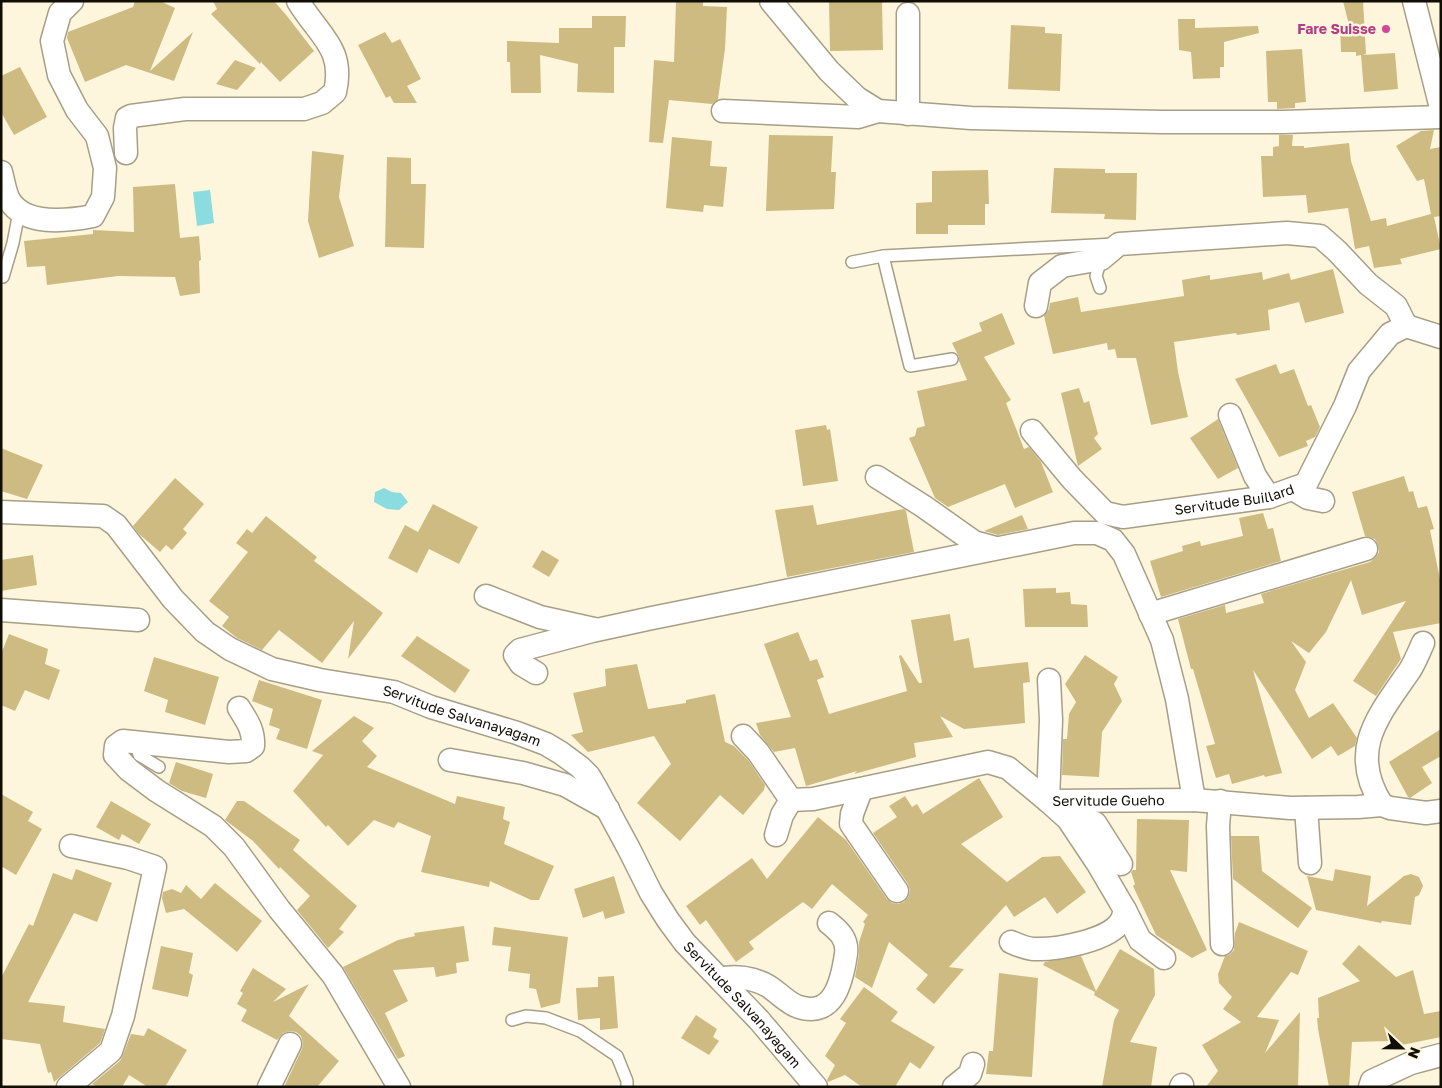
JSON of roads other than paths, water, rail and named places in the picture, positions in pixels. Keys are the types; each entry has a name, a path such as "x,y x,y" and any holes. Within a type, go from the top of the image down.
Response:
{"street":[{"path":"1,172 8,198 19,212 42,219 74,220 93,216 103,197 105,168 97,136 77,110 59,75 52,41 60,12 72,1"},
{"path":"126,153 126,123 127,118 132,116 185,110 239,108 278,110 304,108 322,103 335,92 338,67 332,48 298,1"},
{"path":"771,1 829,72 857,98 878,111"},
{"path":"1414,1 1441,108"},
{"path":"908,14 908,114"},
{"path":"723,111 858,117 878,111 971,118 1164,122 1283,122 1441,117"},
{"path":"1036,306 1040,283 1062,266 1101,259 1119,244 1287,233 1320,236 1368,284 1396,306 1406,326 1441,337"},
{"name":"Servitude Buillard","path":"1032,431 1072,479 1105,513 1123,517 1269,497 1306,484 1345,406 1359,371 1390,334 1406,326"},
{"path":"1230,415 1255,476 1269,497"},
{"path":"877,477 923,506 974,542 996,548"},
{"path":"1293,489 1308,498 1323,501"},
{"name":"Servitude Salvanayagam","path":"1,512 103,516 116,525 173,599 205,632 230,649 272,669 320,680 394,692 431,707 466,716 546,744 562,753 589,776 651,893 668,920 685,942 759,1020 816,1087"},
{"path":"536,673 521,664 515,655 520,650 597,630 996,548 1074,533 1097,533 1113,540 1124,554 1162,640 1177,699 1194,800"},
{"path":"1150,614 1366,549"},
{"path":"486,596 540,617 597,630"},
{"path":"1,610 138,620"},
{"path":"1382,805 1373,791 1368,774 1367,756 1370,733 1391,696 1411,668 1423,643"},
{"path":"1048,801 1051,720 1049,680"},
{"path":"239,708 249,723 254,736 253,746 246,751 229,752 123,741 116,746 115,755 129,770 157,792 213,826 234,847 332,975 399,1087"},
{"path":"743,736 758,752 792,800 782,815 776,835"},
{"path":"450,760 523,773 565,785 608,809"},
{"name":"Servitude Gueho","path":"792,800 813,800 988,762 1008,768 1048,801 1194,800 1290,808 1382,805 1426,814 1441,812"},
{"path":"861,790 852,814 852,824 897,891"},
{"path":"1048,801 1095,823 1121,864"},
{"path":"1048,801 1068,819 1098,864 1140,940 1164,958"},
{"path":"1220,802 1218,826 1222,944"},
{"path":"1306,808 1310,863"},
{"path":"68,1087 111,1050 123,1016 155,868 128,858 72,846"},
{"path":"1011,942 1032,949 1062,947 1084,942 1102,936 1120,923 1125,910"},
{"path":"720,979 730,976 767,985 798,1007 817,1010 829,1004 837,988 846,952 842,934 829,923"},
{"path":"269,1087 290,1044"},
{"path":"1370,1087 1372,1081 1441,1054"},
{"path":"954,1087 970,1074 973,1064"}],"lane":[{"path":"3,277 13,243 19,212"},
{"path":"852,262 884,256 1119,244"},
{"path":"884,256 910,366 952,359"},
{"path":"1100,288 1096,276 1101,259"},
{"path":"136,742 139,755 159,767"},
{"path":"512,1020 526,1016 546,1018 580,1031 618,1056 627,1081 627,1087"}],"water":[{"path":"210,190 214,223 197,226 193,192"},
{"path":"384,488 392,492 401,493 408,502 399,510 387,509 374,502 375,492"}],"place":[{"name":"Fare Suisse","path":"1386,29"}]}
